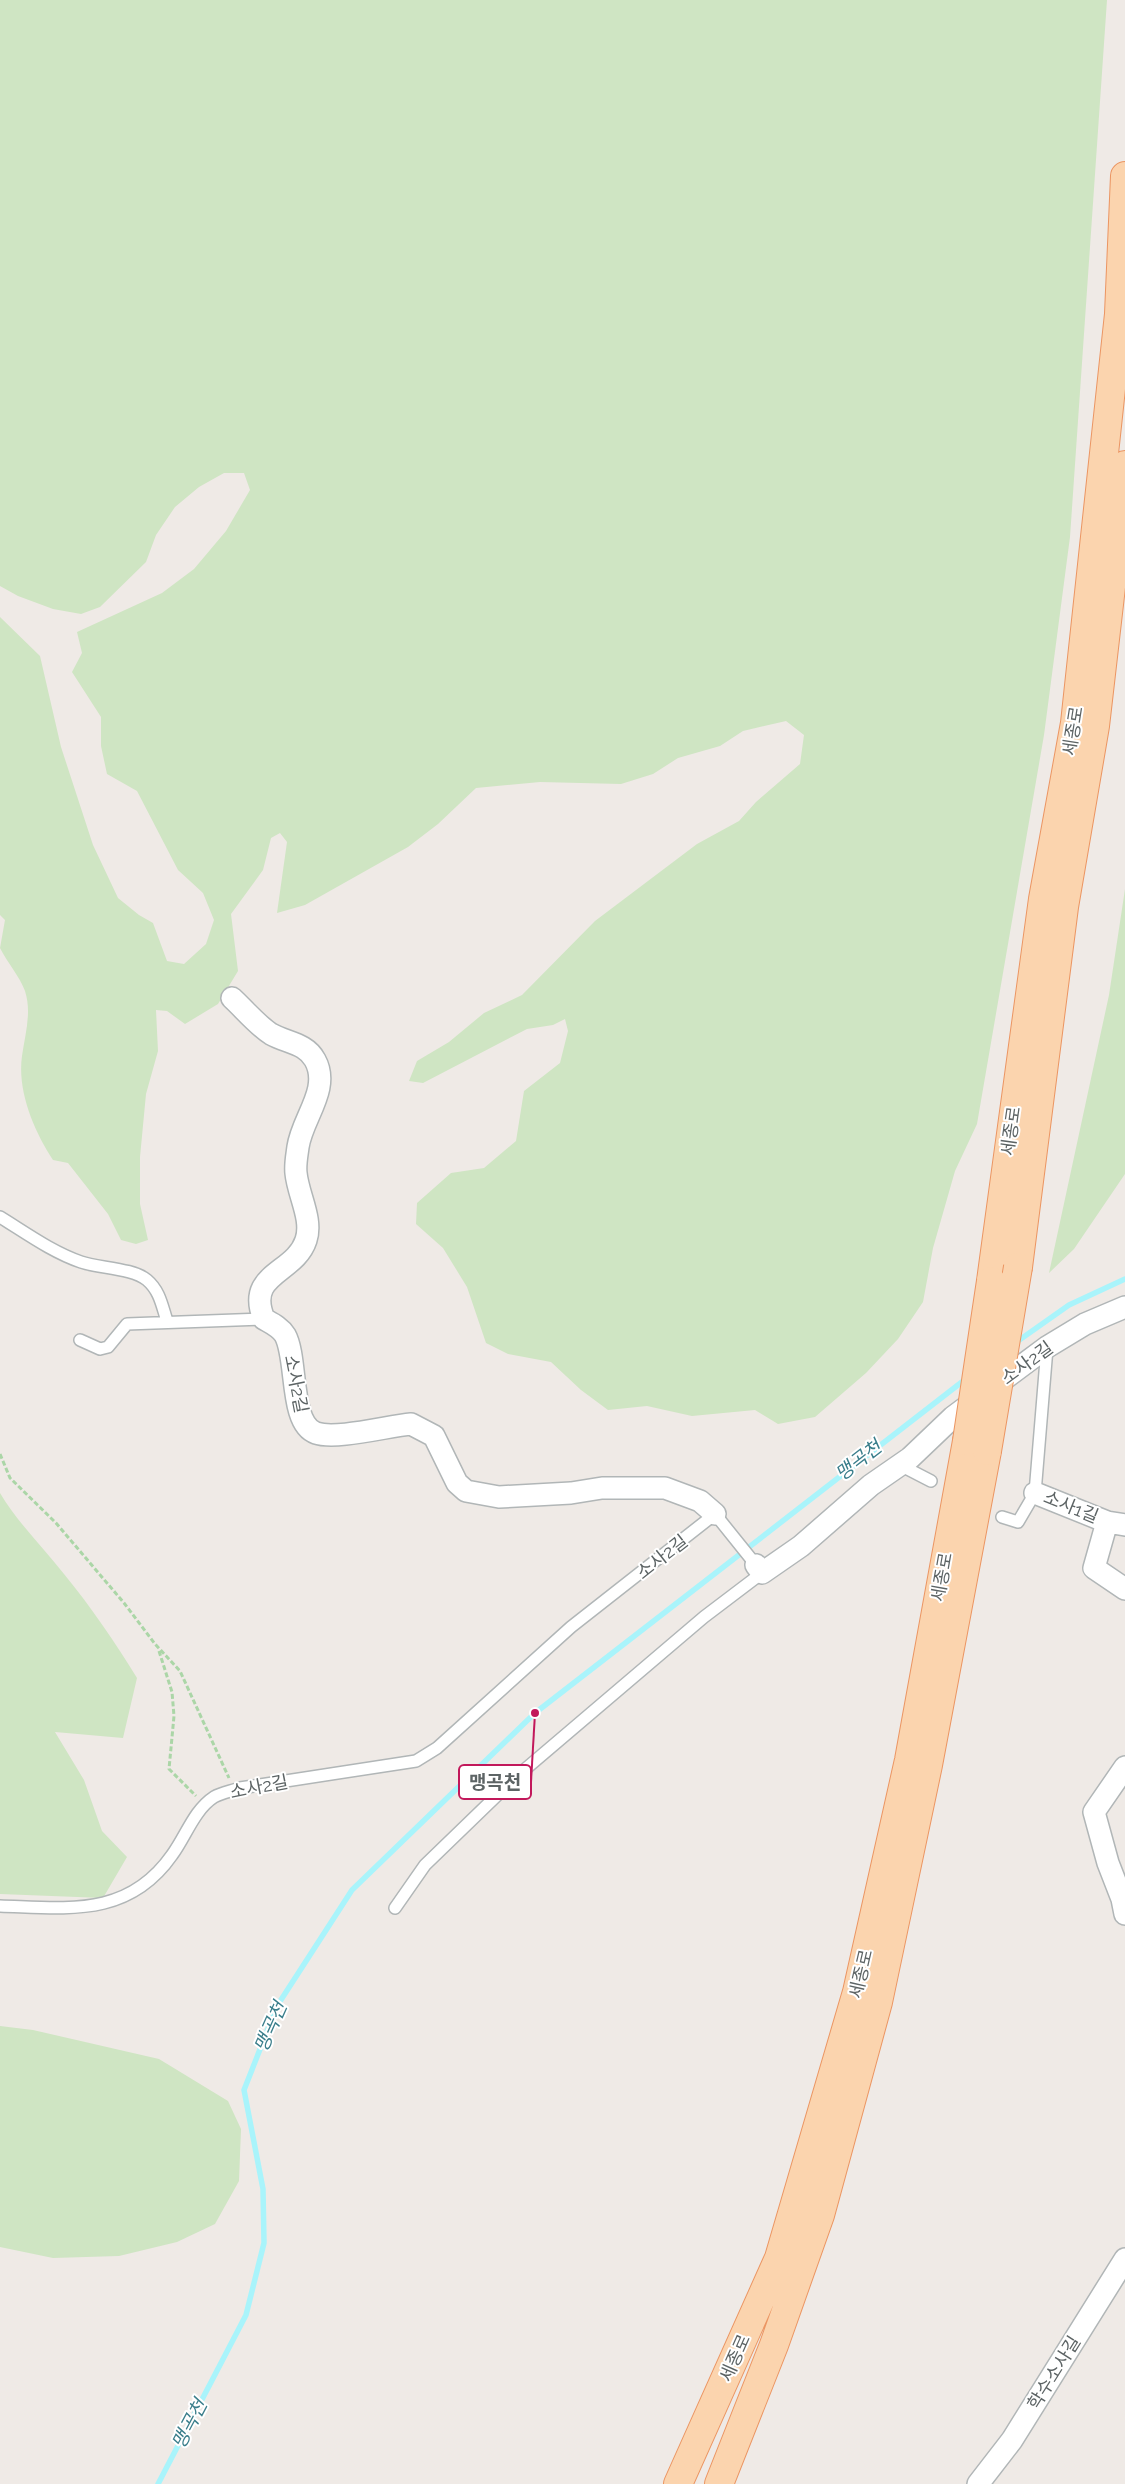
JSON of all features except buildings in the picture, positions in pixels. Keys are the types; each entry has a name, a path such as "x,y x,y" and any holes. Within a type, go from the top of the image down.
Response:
{"main road":[{"name":"세종로","path":"719,2484 774,2345 820,2215 878,2002 928,1765 977,1446 991,1281 1043,899 1075,723 1119,314 1125,176"},
{"name":"세종로","path":"678,2484 779,2258 857,1992 909,1760 1018,1267 1064,907 1096,726 1125,465"}],"street":[{"path":"232,998 271,1033 308,1050 316,1062 321,1077 317,1096 300,1134 296,1162 296,1174 309,1226 306,1240 300,1253 274,1274 260,1291 258,1306 264,1319"},
{"name":"소사2길","path":"759,1569 801,1546 871,1485 900,1465 953,1417 1047,1348 1084,1324 1125,1307"},
{"name":"소사2길","path":"264,1319 275,1325 284,1334 290,1347 300,1415 308,1428 316,1433 330,1435 411,1424 434,1436 457,1483 466,1491 499,1497 571,1493 602,1488 666,1488 700,1501 717,1517"},
{"name":"소사1길","path":"1035,1493 1116,1524 1094,1568 1125,1589"},
{"path":"1125,1767 1094,1812 1125,1914"},
{"name":"학수소사길","path":"978,2484 1012,2440 1125,2259"}],"lane":[{"path":"0,1217 46,1245 82,1262 106,1265 146,1279 157,1291 167,1321"},
{"path":"80,1340 100,1349 108,1347 127,1324 167,1321 264,1319"},
{"path":"1002,1517 1018,1522 1028,1508 1035,1493 1047,1348"},
{"path":"900,1465 931,1481"},
{"name":"소사2길","path":"0,1906 80,1908 114,1901 144,1885 172,1856 197,1814 214,1797 234,1790 416,1761 437,1748 571,1627 717,1517 759,1569"},
{"path":"395,1908 425,1865 516,1777 759,1569"}],"path":[{"path":"0,1454 10,1478 56,1524 124,1603 158,1648 180,1671 212,1737 234,1790"},
{"path":"158,1648 172,1692 174,1716 169,1769 206,1805"}],"green space":[{"path":"0,0 1107,0 1070,537 1044,735 977,1124 955,1171 933,1248 923,1302 898,1339 866,1373 815,1417 778,1424 755,1410 692,1416 647,1406 608,1410 581,1390 551,1362 508,1354 486,1343 467,1287 443,1248 416,1224 417,1203 451,1173 484,1168 516,1141 524,1091 560,1063 568,1031 565,1019 553,1025 527,1029 423,1083 409,1081 417,1061 449,1042 484,1013 522,995 595,921 697,844 739,821 756,802 800,764 804,735 786,721 743,731 720,746 678,758 653,774 621,784 540,782 476,788 438,824 408,847 305,905 277,913 287,842 280,833 271,838 263,870 231,914 238,971 218,1004 185,1024 167,1011 156,1010 158,1051 146,1094 140,1157 140,1204 148,1240 136,1244 121,1240 108,1214 68,1163 53,1160 46,1149 28,1110 22,1083 22,1056 28,1015 27,999 20,980 0,948 5,920 0,915 0,617 40,656 61,747 93,845 118,898 139,915 153,923 167,961 184,964 206,944 214,920 203,893 178,870 137,791 107,774 101,746 101,717 72,672 82,653 77,632 162,593 194,569 226,531 250,490 244,473 224,473 199,487 175,507 156,535 146,562 100,607 81,614 53,609 18,596 0,586"},
{"path":"1125,889 1125,1174 1074,1249 1049,1273 1109,995"},
{"path":"0,1493 22,1524 84,1599 137,1678 123,1738 55,1732 84,1780 102,1831 127,1857 103,1898 0,1894"},
{"path":"0,2026 33,2030 159,2059 228,2101 241,2129 239,2181 215,2224 177,2242 119,2256 53,2258 0,2247"}],"waterway":[{"name":"맹곡천","path":"1015,1343 1069,1305 1125,1279"},
{"name":"맹곡천","path":"158,2484 246,2315 264,2243 263,2189 244,2090 277,2006 352,1890 535,1713 967,1378"}],"place":[{"name":"맹곡천","path":"535,1713"}]}
